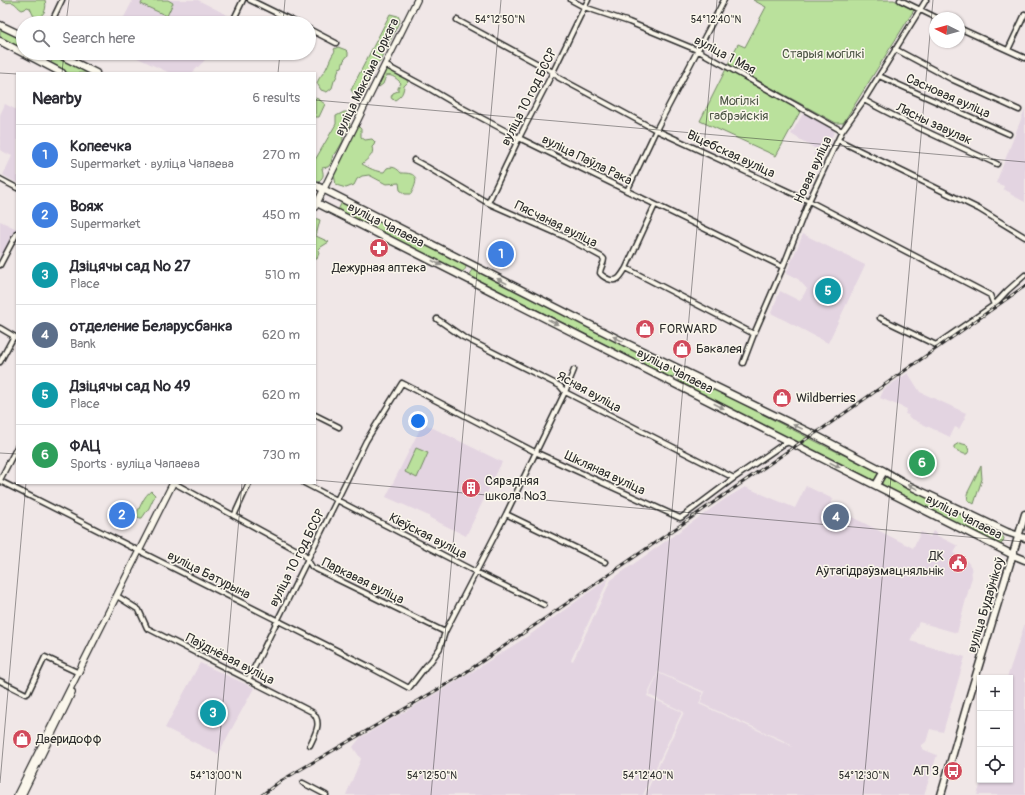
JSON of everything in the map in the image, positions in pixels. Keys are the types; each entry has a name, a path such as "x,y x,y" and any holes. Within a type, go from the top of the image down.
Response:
{"main road":[{"path":"0,25 16,33"},
{"path":"0,41 16,49"},
{"path":"38,60 60,72"},
{"path":"70,60 94,72"},
{"name":"вуліца Чапаева","path":"316,185 680,370 813,434 908,485 1007,532 1025,538"},
{"name":"вуліца Чапаева","path":"316,204 465,277 1025,560"},
{"path":"465,277 471,265"},
{"path":"876,485 884,471"},
{"name":"вуліца Будаўнікоў","path":"941,795 1025,514"}],"street":[{"path":"54,16 62,0"},
{"path":"235,16 243,0"},
{"path":"250,0 283,16"},
{"name":"вуліца Максіма Горкага","path":"316,204 417,0"},
{"name":"вуліца 1 Мая","path":"571,0 584,7 630,22 697,50 842,131"},
{"name":"вуліца 10 год БССР","path":"488,203 518,138 553,72 588,0"},
{"path":"627,191 656,130 724,0"},
{"path":"900,0 929,15"},
{"name":"Новая вуліца","path":"743,363 809,201 842,131 864,100 926,0"},
{"path":"1008,50 1025,14"},
{"name":"Віцебская вуліца","path":"457,20 553,72 559,78 656,130 809,201 990,295 994,305"},
{"path":"965,31 1025,58"},
{"path":"316,32 336,42"},
{"path":"895,49 953,80 1019,110"},
{"name":"вуліца Паўла Рака","path":"385,65 430,88 459,106 518,138 783,267"},
{"name":"Сасновая вуліца","path":"879,76 1008,134"},
{"name":"Лясны завулак","path":"864,100 894,116 997,164"},
{"path":"838,140 979,209 1025,237"},
{"name":"Пясчаная вуліца","path":"414,160 488,203 563,236 602,257 604,259 600,270 602,276 616,281 620,278 626,268"},
{"path":"0,180 16,188"},
{"path":"655,205 626,268 754,334"},
{"path":"0,266 16,235"},
{"path":"880,318 936,345 994,305 1025,275"},
{"name":"Ясная вуліца","path":"437,319 463,337 560,386 565,392 734,478"},
{"path":"0,328 15,337 0,362"},
{"path":"445,632 506,514 565,392 574,370"},
{"name":"вуліца 10 год БССР","path":"248,680 366,441 402,383"},
{"name":"Шкляная вуліца","path":"402,383 535,452 680,518 734,478 790,441"},
{"path":"316,416 339,427"},
{"path":"0,480 16,449"},
{"name":"вуліца Батурына","path":"0,480 410,688 426,666 432,661 440,648 445,632"},
{"path":"17,795 173,484"},
{"name":"Паркавая вуліца","path":"176,484 304,554 312,567 445,632"},
{"path":"234,516 249,484"},
{"name":"Кіеўская вуліца","path":"306,484 476,572 544,605"},
{"path":"506,514 605,562"},
{"name":"Паўднёвая вуліца","path":"117,596 139,610 147,628 312,712 315,715 318,725 310,745"},
{"path":"0,681 28,694 45,657 79,673"},
{"path":"22,795 68,701 79,673"},
{"path":"303,783 326,795"}],"shaded area":[{"path":"133,0 198,0 229,16 125,16"},
{"path":"142,60 205,60 193,72 168,72"},
{"path":"5,104 16,110 16,182 3,175 12,156 0,150 0,115"},
{"path":"1025,109 1025,202 1003,189 1004,186 996,183"},
{"path":"804,112 836,129 819,158 813,155 816,149 791,134"},
{"path":"0,221 16,229 16,231 0,259"},
{"path":"803,234 865,265 828,343 771,313 780,291 800,301 807,289 798,279 786,274"},
{"path":"908,373 920,392 966,413 959,429 955,427 950,437 908,417 909,415 905,414 907,409 880,398 884,389"},
{"path":"423,423 502,462 466,536 430,518 429,516 386,497"},
{"path":"806,486 833,499 829,510 846,518 848,515 913,548 921,532 930,537 933,531 937,533 936,535 958,546 954,553 967,561 971,567 972,577 957,633 919,622 910,641 965,657 943,732 930,729 926,742 922,745 922,749 937,755 924,795 645,795 684,712 649,695 658,673 703,693 699,704 792,747 789,743 700,703 705,692 658,672 647,696 682,712 643,795 346,795 361,759 353,747 360,738 459,680 531,634 609,578 571,660 573,661 611,580 725,499 745,487 795,508"},
{"path":"1025,623 1025,795 977,795 981,783 1013,783 1013,675 1008,675"},
{"path":"200,663 254,688 218,754 165,728"}],"green space":[{"path":"1,0 45,0 46,8 41,16 35,16 30,8 27,7 22,10 14,3"},
{"path":"143,0 168,0 173,3 167,16 141,4"},
{"name":"Старыя могілкі","path":"753,0 894,0 914,10 843,123 836,123 728,64 738,44 745,47 766,7"},
{"path":"390,14 398,16 400,20 380,62 375,64 376,67 367,81 368,86 362,94 354,94 351,90"},
{"path":"0,28 16,36 16,46 0,38"},
{"path":"338,47 346,50 348,55 344,60 342,67 339,68 332,88 327,92 321,90 317,83 335,51 334,49"},
{"path":"52,60 67,60 90,72 67,72 50,64"},
{"name":"Могілкі габрэйскія","path":"726,69 801,110 776,156 700,121"},
{"path":"387,70 406,79 408,82 404,86 399,97 395,100 391,97 393,93 398,91 401,83 399,81 394,77 386,76 383,84 379,87 378,84 382,73"},
{"path":"316,98 325,104 319,117 316,117"},
{"path":"347,112 350,124 349,129 344,134 343,141 336,153 333,155 331,163 328,167 322,168 322,178 319,181 316,180 316,158 336,124 336,116"},
{"path":"358,126 361,129 361,137 365,140 372,139 375,142 372,147 373,150 371,155 362,164 378,171 384,172 387,168 393,167 401,173 409,173 414,175 416,183 411,194 405,194 400,190 399,183 386,184 369,175 362,176 357,179 354,185 346,188 336,185 334,174 347,144 350,142"},
{"path":"342,202 465,264 465,269 462,272 459,272 338,210"},
{"path":"316,218 320,220 316,236"},
{"path":"316,236 329,242 318,250 319,252 317,259"},
{"path":"476,269 675,370 675,374 673,377 668,377 472,277 470,273 472,270"},
{"path":"681,374 876,471 878,476 874,480 871,479 681,384 678,377"},
{"path":"959,443 967,445 969,451 967,454 954,449 954,446"},
{"path":"416,448 428,453 417,478 405,472"},
{"path":"981,466 982,479 974,504 968,500 967,494"},
{"path":"887,477 1001,534 1004,538 1003,542 1000,545 992,543 883,486 883,480"},
{"path":"151,491 155,495 149,508 142,518 139,518 137,513 145,498"}],"railway":[{"path":"262,795 279,782 459,677 822,429 1025,286"}],"place":[{"name":"Дежурная аптека","path":"379,248"},
{"name":"Копеечка","path":"501,254"},
{"name":"Дзіцячы сад № 49","path":"828,291"},
{"name":"FORWARD","path":"645,329"},
{"name":"Бакалея","path":"682,349"},
{"name":"Wildberries","path":"782,398"},
{"name":"ФАЦ","path":"922,463"},
{"name":"Сярэдняя школа №3","path":"471,488"},
{"name":"Вояж","path":"122,515"},
{"name":"отделение Беларусбанка","path":"836,517"},
{"name":"ДК Аўтагідраўзмацняльнік","path":"958,563"},
{"name":"Дзіцячы сад № 27","path":"213,713"},
{"name":"Дверидофф","path":"22,739"},
{"name":"АП 3","path":"953,771"}]}
